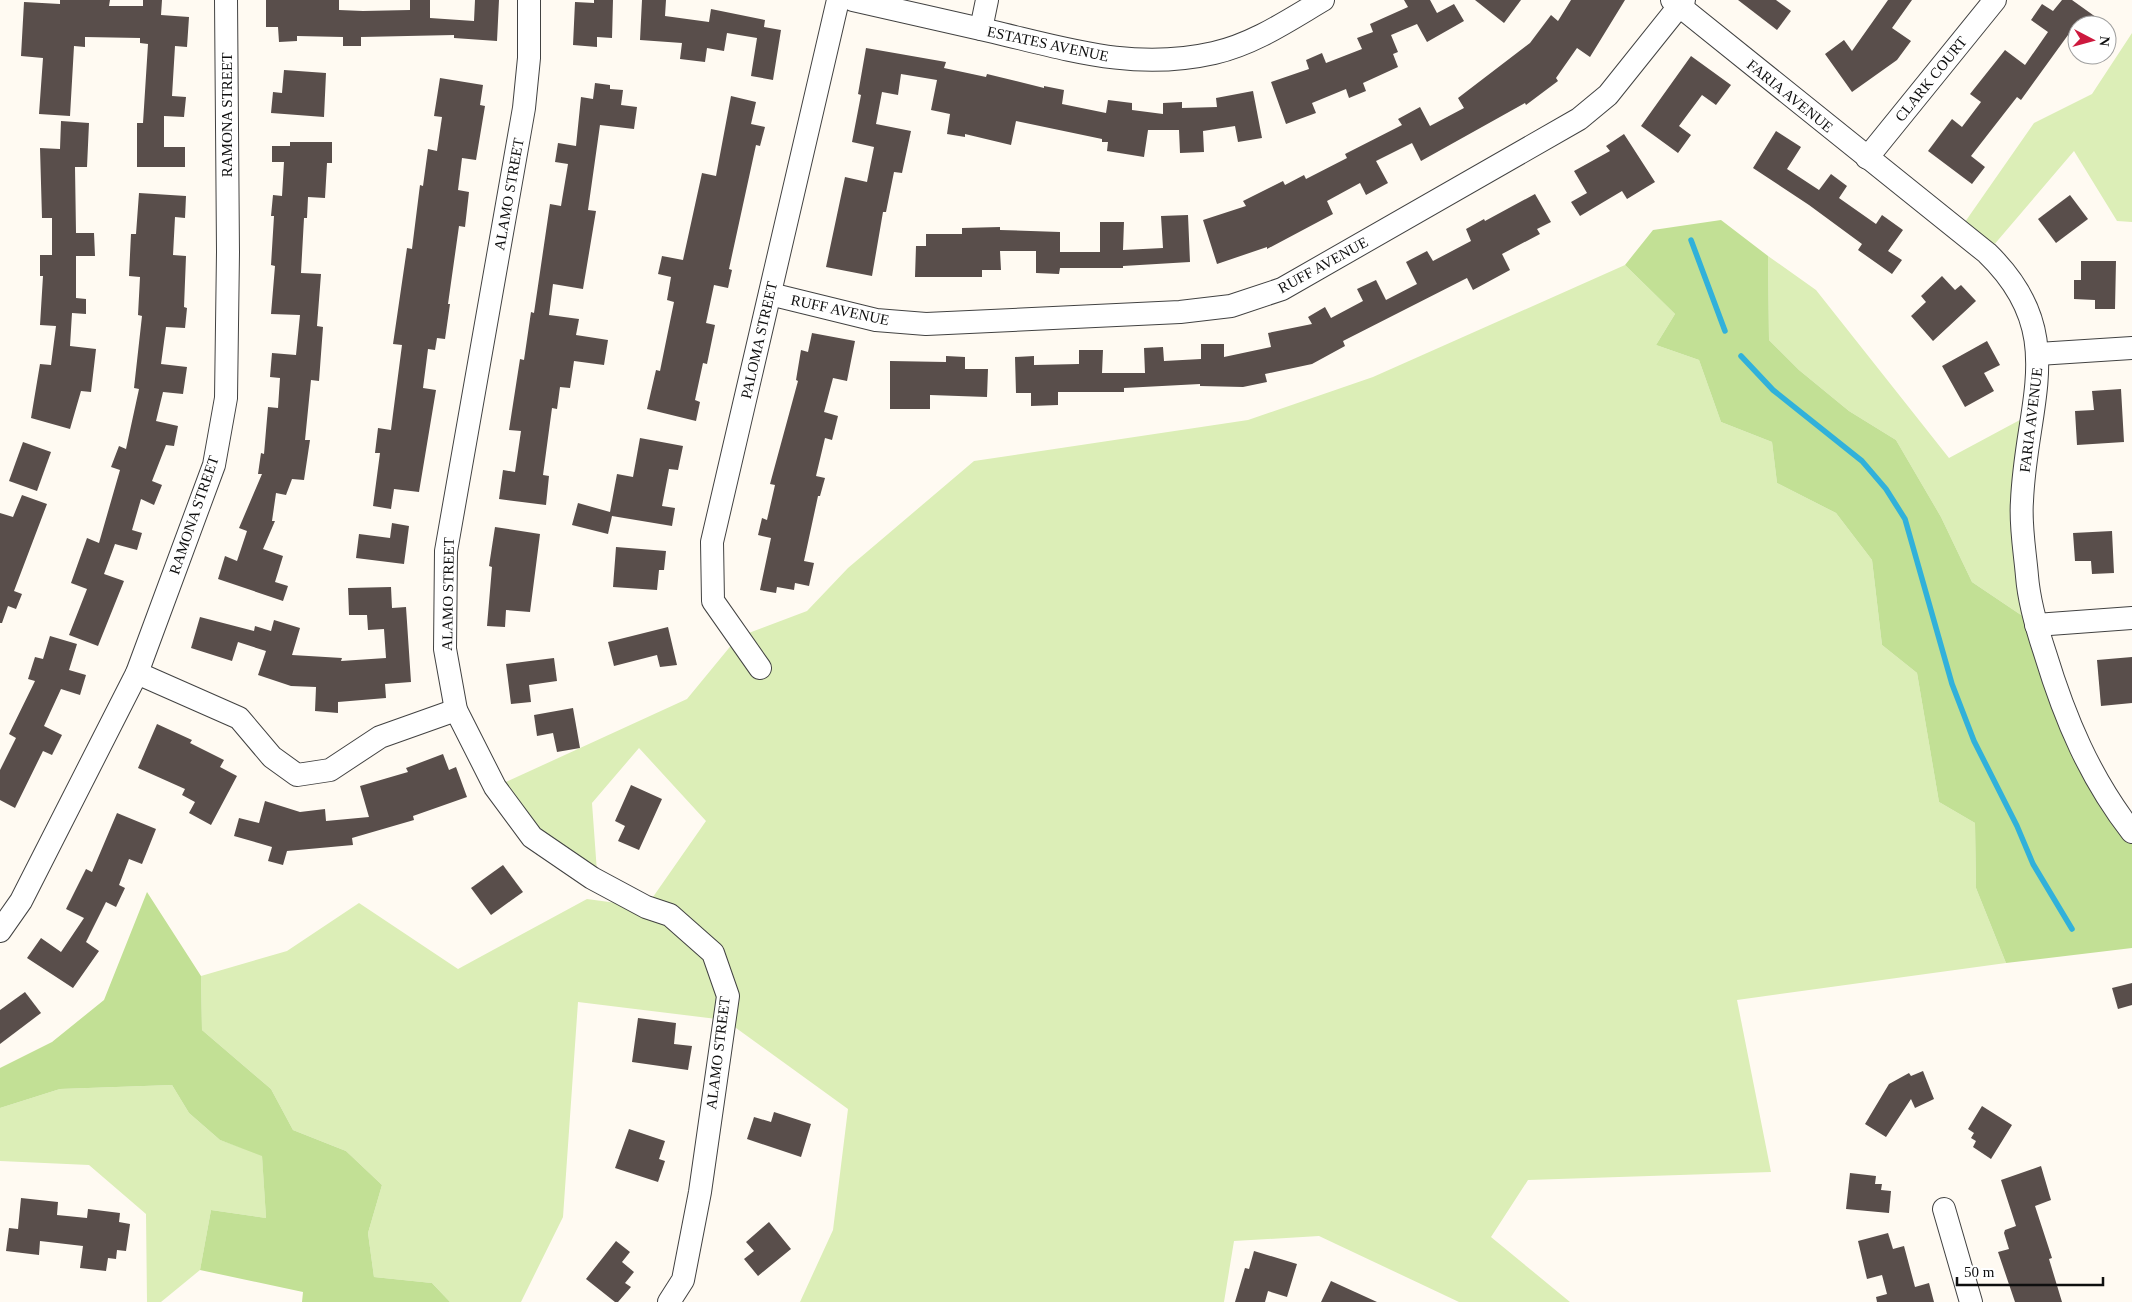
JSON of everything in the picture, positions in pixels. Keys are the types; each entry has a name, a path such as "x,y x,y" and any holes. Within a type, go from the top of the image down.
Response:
{"street":[{"name":"RAMONA STREET","path":"0,931 21,901 138,673 214,465 226,398 228,252 226,0"},
{"name":"ALAMO STREET","path":"529,0 529,58 524,108 446,551 445,649 456,710 494,787 532,837 592,878 646,907 670,915 713,953 728,996 700,1192 683,1280 669,1302"},
{"name":"PALOMA STREET","path":"760,668 713,602 712,542 838,0"},
{"name":"ESTATES AVENUE","path":"853,0 1095,57 1143,60 1186,58 1216,53 1269,32 1323,0"},
{"path":"980,29 987,0"},
{"name":"CLARK COURT","path":"1867,158 1995,0"},
{"name":"RUFF AVENUE","path":"770,294 876,320 926,324 1180,312 1231,306 1282,290 1579,120 1608,95 1678,2"},
{"name":"FARIA AVENUE","path":"1678,2 2001,267 2013,281 2026,306 2036,336 2038,354 2038,374 2027,440 2021,503 2027,579 2036,625 2059,699 2082,756 2112,806 2132,832"},
{"path":"2038,354 2132,348"},
{"path":"2036,625 2132,618"},
{"path":"138,673 239,718 272,757 297,775 330,770 380,737 456,710"},
{"path":"1944,1208 1971,1302"}],"green space":[{"path":"2132,33 2132,222 2117,221 2074,151 1987,253 1958,232 2034,123 2092,94 2111,65 2117,65 2117,56"},
{"path":"1721,220 1768,256 1769,340 1799,370 1849,411 1896,440 1941,517 1972,582 2036,625 2059,699 2132,832 2132,948 2006,963 1976,888 1975,823 1939,802 1917,673 1882,645 1872,560 1836,513 1777,483 1772,442 1721,422 1699,360 1656,345 1675,314 1625,265 1653,230"},
{"path":"1768,256 1816,290 1949,458 2031,414 2027,440 2036,625 1972,582 1941,517 1896,440 1849,411 1799,370 1769,340"},
{"path":"1625,265 1675,314 1656,345 1699,360 1721,422 1772,442 1777,483 1836,513 1872,560 1882,645 1917,673 1939,802 1975,823 1976,888 2006,963 1737,1000 1771,1172 1528,1180 1491,1237 1570,1302 1459,1302 1319,1236 1234,1241 1224,1302 800,1302 833,1230 848,1109 725,1020 578,1002 563,1217 521,1302 450,1302 432,1283 374,1277 368,1233 382,1185 346,1151 293,1130 271,1089 202,1030 201,976 287,951 359,903 458,969 587,899 646,907 706,821 639,748 592,803 597,872 532,837 495,787 687,699 738,637 807,611 848,568 974,461 1248,420 1373,377"},
{"path":"147,892 201,976 202,1030 271,1089 293,1130 346,1151 382,1185 368,1233 374,1277 432,1283 450,1302 302,1302 303,1292 200,1270 211,1210 266,1218 262,1156 220,1140 189,1113 172,1085 60,1089 0,1108 0,1068 52,1042 104,1000"},
{"path":"172,1085 189,1113 220,1140 262,1155 266,1218 211,1210 200,1270 161,1302 147,1302 146,1214 89,1165 0,1161 0,1108 60,1089"}],"building":[{"path":"60,0 110,0 109,6 143,6 143,0 162,0 161,15 189,17 187,47 175,46 172,96 186,97 184,117 164,116 164,147 185,147 185,167 137,167 137,123 143,123 148,44 140,43 140,38 85,37 85,47 74,46 70,116 39,114 43,58 21,56 24,2 60,4"},
{"path":"266,0 339,0 339,10 363,11 410,10 410,0 430,0 430,18 474,21 475,0 499,0 497,41 454,38 454,35 361,37 361,46 343,46 343,37 297,36 297,41 279,42 278,27 266,27"},
{"path":"594,0 613,0 612,38 597,37 597,47 573,45 575,2 594,3"},
{"path":"642,0 666,0 665,16 709,22 711,9 765,20 764,27 781,30 773,80 751,76 757,38 727,33 724,51 707,48 705,62 680,59 682,43 640,40"},
{"path":"1404,0 1430,0 1437,13 1454,4 1464,21 1427,42 1417,24 1391,35 1398,52 1393,54 1398,67 1363,83 1366,91 1349,98 1346,89 1312,103 1316,113 1286,124 1271,82 1309,69 1306,60 1322,53 1326,63 1362,49 1357,38 1373,32 1370,24 1408,7"},
{"path":"1475,0 1521,0 1504,23"},
{"path":"1571,0 1625,0 1590,57 1577,48 1556,78 1558,81 1526,105 1525,103 1421,161 1412,143 1376,161 1388,183 1366,195 1360,183 1327,201 1333,214 1267,249 1267,247 1217,264 1203,220 1246,206 1243,201 1283,181 1285,185 1304,175 1306,179 1347,158 1345,154 1402,125 1398,119 1420,107 1430,126 1464,108 1458,98 1530,43 1551,15 1558,21"},
{"path":"1738,0 1776,0 1791,11 1777,30"},
{"path":"1888,0 1912,0 1892,28 1911,41 1897,60 1852,92 1825,54 1844,40 1852,51"},
{"path":"2062,0 2072,0 2093,15 2067,15 2067,36 2021,100 2017,97 1971,156 1985,167 1972,184 1928,151 1952,119 1962,127 1981,102 1970,94 2005,50 2025,65 2048,32 2031,20 2042,4 2053,11"},
{"path":"866,48 946,62 944,68 986,77 987,74 1044,88 1044,86 1064,90 1062,104 1106,113 1108,100 1132,103 1132,110 1163,114 1163,103 1182,102 1182,108 1217,107 1216,98 1253,91 1262,138 1238,142 1235,126 1203,131 1204,152 1180,153 1179,130 1148,130 1144,157 1107,151 1108,142 1102,142 1102,139 1016,121 1011,145 965,134 965,137 947,134 950,114 931,110 937,80 901,74 898,95 882,92 876,124 911,131 902,173 894,172 886,212 883,212 872,276 826,267 845,177 867,182 874,147 852,142 861,95 858,94"},
{"path":"1691,56 1731,85 1716,105 1702,95 1679,126 1691,135 1678,153 1641,126"},
{"path":"284,70 326,73 324,117 271,113 273,92 282,93"},
{"path":"440,78 483,85 480,105 485,106 476,160 462,158 458,190 469,192 465,227 459,226 445,339 437,338 435,350 428,349 423,388 436,390 419,492 394,489 391,509 373,506 380,453 375,453 378,428 391,430 402,345 393,344 407,248 412,249 420,185 423,186 428,149 437,151 442,117 434,116"},
{"path":"595,83 610,85 610,89 623,90 621,105 637,107 634,129 600,125 588,210 596,211 583,289 553,284 549,315 579,319 576,335 608,340 604,365 574,361 570,388 560,387 557,409 552,408 543,475 549,476 546,505 499,499 503,470 515,472 521,431 509,430 520,359 524,360 531,312 534,313 550,204 561,206 568,164 555,162 558,143 576,146 581,97 593,99"},
{"path":"731,96 756,102 751,124 765,127 760,146 756,145 729,269 732,270 728,288 714,285 706,323 715,325 707,364 703,363 695,400 700,402 696,421 647,409 656,370 660,371 674,302 667,300 671,277 658,274 662,256 683,260 702,173 716,176"},
{"path":"61,121 89,123 87,167 75,167 76,233 94,233 95,256 76,256 76,298 86,299 86,314 72,313 70,346 96,349 91,392 81,391 70,429 31,418 40,364 51,365 56,326 40,325 43,276 40,276 40,255 52,255 52,218 42,218 40,148 60,149"},
{"path":"1776,131 1801,147 1787,169 1819,190 1831,174 1847,186 1839,198 1876,224 1882,215 1903,230 1888,251 1902,260 1892,274 1858,250 1862,244 1809,205 1753,168"},
{"path":"1624,134 1655,182 1627,199 1622,191 1580,216 1571,202 1587,193 1574,171 1610,151 1606,146"},
{"path":"290,142 332,142 332,163 327,163 325,198 308,197 307,218 304,218 301,273 321,274 317,326 323,327 319,381 311,380 305,440 310,440 304,480 292,479 286,495 276,493 272,521 275,521 263,549 283,556 275,582 288,586 283,601 218,579 225,556 237,561 247,531 239,528 262,474 258,474 261,453 264,454 268,407 278,408 280,378 270,377 272,353 296,355 300,315 271,314 275,266 271,265 274,216 271,216 273,195 282,196 284,162 272,162 272,146 290,146"},
{"path":"139,193 186,196 185,218 175,217 173,255 186,256 184,307 187,308 185,328 166,327 161,364 187,367 183,394 163,392 156,421 178,426 174,446 166,445 152,481 162,485 154,505 141,499 132,530 142,533 137,550 115,544 104,574 124,581 98,646 69,635 87,589 71,583 87,538 99,543 120,470 111,467 119,446 126,449 139,389 134,388 142,316 138,315 140,277 129,276 131,234 136,234"},
{"path":"1535,194 1551,222 1537,229 1540,234 1502,254 1510,270 1473,290 1467,278 1343,341 1345,346 1312,364 1265,374 1267,382 1243,387 1200,386 1200,384 1124,388 1124,392 1058,392 1058,405 1031,406 1031,393 1016,393 1015,357 1034,356 1034,365 1079,364 1079,350 1103,350 1102,373 1145,373 1144,348 1163,347 1164,361 1201,359 1201,344 1224,344 1224,357 1271,347 1268,333 1312,324 1308,317 1325,307 1331,318 1363,301 1357,289 1376,280 1386,300 1417,284 1406,262 1427,251 1433,261 1471,241 1466,229"},
{"path":"2070,195 2088,219 2056,243 2038,219"},
{"path":"1188,215 1190,262 1123,266 1123,268 1060,268 1059,274 1036,273 1036,251 1000,251 1001,270 982,270 982,277 915,277 916,246 926,246 926,234 962,234 962,228 1000,227 1000,230 1060,232 1060,252 1100,252 1100,222 1124,222 1123,250 1163,248 1161,216"},
{"path":"2081,261 2116,261 2115,309 2095,309 2095,300 2074,299 2074,280 2081,280"},
{"path":"1942,276 1955,290 1961,285 1976,301 1933,341 1911,316 1926,302 1921,296"},
{"path":"812,333 855,341 847,381 833,378 824,412 838,416 832,440 825,438 816,476 825,478 820,496 818,496 804,561 814,563 809,586 795,583 794,590 777,587 776,593 760,590 771,538 758,535 762,518 767,520 775,485 770,484 798,381 796,380 801,350 808,352"},
{"path":"1987,341 2000,365 1984,373 1994,391 1965,407 1942,366"},
{"path":"946,356 965,357 965,369 988,369 987,397 930,395 930,409 890,409 890,361 946,362"},
{"path":"2121,389 2124,442 2077,445 2075,411 2094,410 2092,391"},
{"path":"640,438 683,446 678,470 669,469 662,506 675,508 672,526 612,516 608,534 572,525 578,503 610,512 617,474 633,477"},
{"path":"23,442 51,452 37,491 9,481"},
{"path":"22,495 47,504 14,591 22,594 16,609 8,606 2,623 0,623 0,513 13,517"},
{"path":"392,523 409,526 404,564 356,558 359,534 390,538"},
{"path":"495,527 540,534 530,612 506,610 505,627 487,626 492,567 489,566"},
{"path":"2112,531 2114,573 2092,574 2091,561 2075,561 2073,533"},
{"path":"616,547 666,551 664,570 659,570 657,590 613,587"},
{"path":"391,587 392,608 406,607 411,682 385,684 386,698 338,702 338,713 315,711 316,687 291,686 258,675 266,651 238,642 232,661 191,648 200,617 254,631 255,626 271,631 274,620 300,628 292,655 342,658 341,661 386,658 384,629 368,630 367,615 349,615 348,588"},
{"path":"668,627 677,665 660,667 657,655 614,666 608,642"},
{"path":"50,636 77,644 69,670 86,675 80,695 61,689 44,726 62,735 52,755 43,751 15,808 0,800 0,770 16,738 9,734 35,681 28,679 35,657 43,659"},
{"path":"2132,657 2132,703 2101,706 2097,660"},
{"path":"554,658 557,681 529,685 531,702 511,704 506,664"},
{"path":"573,708 580,748 557,752 553,733 537,736 534,715"},
{"path":"157,724 192,740 190,743 224,760 220,767 237,776 211,825 189,813 195,802 182,795 185,789 138,768"},
{"path":"443,754 449,770 456,767 467,797 413,816 414,820 352,838 353,845 287,851 283,865 268,861 272,847 234,836 239,818 259,823 265,801 300,812 325,809 326,821 369,817 360,786 408,772 406,768"},
{"path":"631,785 662,799 639,850 618,841 625,826 615,821"},
{"path":"117,813 156,829 142,864 129,859 119,885 125,888 116,907 106,902 86,942 99,951 73,988 27,958 41,938 61,952 84,918 66,909 86,869 92,872"},
{"path":"503,865 523,892 491,915 471,888"},
{"path":"2132,983 2132,1005 2118,1009 2112,988"},
{"path":"25,992 41,1013 0,1044 0,1010"},
{"path":"638,1018 676,1023 674,1044 692,1046 688,1070 632,1062"},
{"path":"1923,1071 1934,1099 1915,1108 1911,1099 1886,1137 1865,1124 1889,1084 1909,1073 1911,1076"},
{"path":"1982,1106 2012,1125 1991,1159 1973,1147 1976,1141 1971,1138 1974,1133 1968,1129"},
{"path":"774,1112 811,1124 801,1157 747,1139 754,1117 771,1122"},
{"path":"629,1129 665,1141 659,1159 665,1161 658,1182 615,1168"},
{"path":"2041,1166 2051,1200 2035,1206 2052,1258 2049,1259 2062,1302 2015,1302 1998,1252 2009,1249 2004,1233 2005,1230 2016,1226 2001,1180"},
{"path":"1850,1173 1876,1176 1875,1184 1882,1184 1881,1190 1891,1191 1889,1213 1846,1209"},
{"path":"21,1198 58,1202 57,1215 87,1218 88,1209 120,1213 119,1222 130,1224 126,1251 117,1250 116,1259 108,1258 106,1271 80,1268 83,1246 40,1241 39,1255 6,1251 9,1228 18,1229"},
{"path":"769,1222 791,1249 758,1276 744,1259 754,1251 746,1242"},
{"path":"1888,1233 1893,1249 1904,1246 1915,1287 1929,1283 1934,1302 1877,1302 1876,1297 1887,1294 1882,1275 1867,1279 1858,1241"},
{"path":"616,1241 630,1252 622,1262 634,1272 625,1283 631,1287 618,1302 615,1302 586,1279"},
{"path":"1254,1251 1297,1264 1287,1297 1268,1291 1265,1302 1235,1302 1245,1268 1249,1269"},
{"path":"1331,1281 1377,1302 1321,1302"}],"waterway":[{"path":"1691,240 1725,331"},
{"path":"1741,356 1773,390 1862,461 1886,489 1905,519 1952,684 1974,741 2017,826 2033,864 2072,929"}]}
